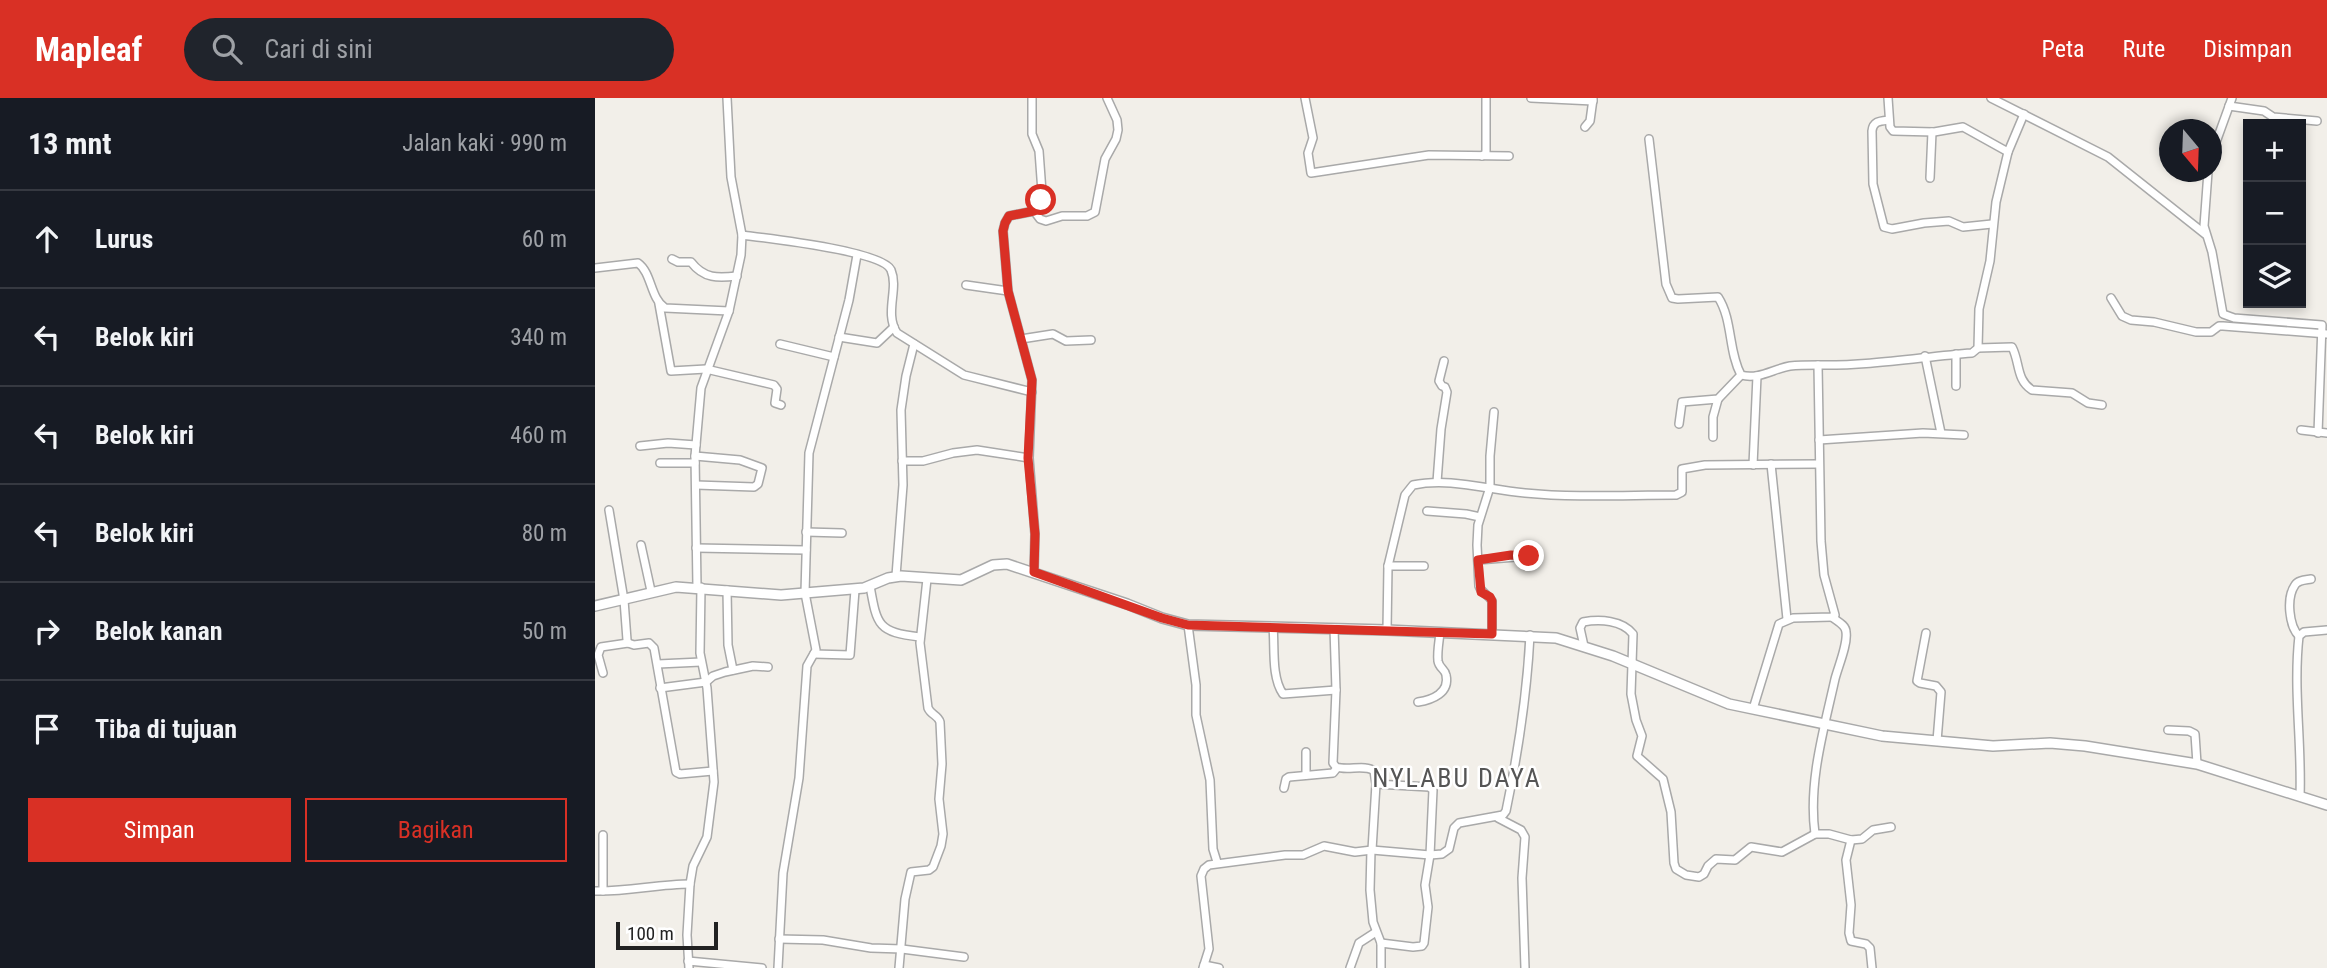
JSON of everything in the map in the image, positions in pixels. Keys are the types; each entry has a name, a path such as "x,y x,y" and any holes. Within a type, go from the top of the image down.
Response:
{"street":[{"path":"727,98 731,177 742,235 729,311 701,388 696,445 696,548 701,662 706,682 713,795 707,837 693,866 690,884 689,964 762,968"},
{"path":"1032,98 1032,134 1039,150 1042,192 1039,207 1034,211 1009,216 1005,223 1004,251 1008,291 1030,369 1032,392 1028,458 1035,534 1034,572"},
{"path":"1034,211 1040,219 1046,221 1062,216 1087,216 1095,212 1105,159 1118,130 1117,120 1107,98"},
{"path":"1305,98 1313,138 1308,153 1311,173 1429,155 1509,156"},
{"path":"1482,156 1486,153 1486,98"},
{"path":"1531,98 1593,100 1590,121 1585,127"},
{"path":"1888,98 1890,127 1893,131 1932,132 1963,127 2008,152"},
{"path":"1991,98 2108,157 2205,234"},
{"path":"2222,125 2230,102 2273,117 2317,121"},
{"path":"1978,348 1979,309 1990,261 1996,202 2008,152 2024,114"},
{"path":"1889,120 1876,122 1872,131 1873,184 1884,227 1892,229 1949,222 1963,227 1992,224"},
{"path":"1930,178 1932,132"},
{"path":"1649,139 1666,284 1674,299 1718,297 1741,375 1757,376 1787,367 1858,366 1925,356 1972,353 1978,348 2013,347 2019,374 2026,387 2032,390 2072,393 2088,403 2102,405"},
{"path":"2207,182 2203,216 2223,314 2219,326"},
{"path":"742,235 829,247 885,262 893,272 891,323 897,333 964,375 1032,392"},
{"path":"778,968 783,873 799,778 807,666 814,654 815,644 806,593 809,453 857,255"},
{"path":"672,259 691,262 705,275 714,278 737,276"},
{"path":"595,268 641,265 659,304 670,370 706,369 774,385 777,389 775,402 781,405"},
{"path":"966,285 1008,291"},
{"path":"2111,298 2122,316 2131,320 2154,322 2196,332 2211,332 2219,326 2234,323 2322,326 2318,408 2323,433 2301,430"},
{"path":"659,304 668,309 729,311"},
{"path":"2223,314 2234,323"},
{"path":"839,337 877,343 894,327"},
{"path":"1021,339 1053,334 1066,341 1091,340"},
{"path":"896,576 904,485 901,410 914,344"},
{"path":"780,345 834,358"},
{"path":"1956,354 1956,386"},
{"path":"1925,356 1941,433"},
{"path":"1437,482 1447,393 1439,381 1444,361"},
{"path":"1818,365 1824,575 1835,613 1832,617"},
{"path":"1713,437 1713,417 1718,398 1741,375"},
{"path":"1753,465 1757,376"},
{"path":"1679,424 1682,402 1718,398"},
{"path":"1492,634 1492,601 1481,592 1478,560 1480,517 1490,487 1495,412"},
{"path":"1819,440 1923,433 1964,435"},
{"path":"640,446 668,443 696,445"},
{"path":"902,461 923,461 977,450 1028,458"},
{"path":"660,463 740,460 762,467 758,484 754,487 696,485"},
{"path":"1771,464 1787,620"},
{"path":"1387,629 1388,566 1407,490 1413,485 1437,482 1572,497 1676,495 1683,490 1683,468 1705,465 1819,464"},
{"path":"609,510 624,600 628,643"},
{"path":"1426,511 1480,517"},
{"path":"806,532 842,533"},
{"path":"641,545 651,591"},
{"path":"696,548 806,550"},
{"path":"1478,560 1511,555 1529,556"},
{"path":"595,606 675,587 767,595 855,590 896,576 961,580 999,564 1007,564 1188,625 1387,629 1556,638 1584,646 1711,698 1873,735 1993,746 2050,743 2074,745 2197,764 2327,805"},
{"path":"1388,566 1425,566"},
{"path":"899,968 905,899 911,872 933,867 943,834 939,799 942,764 940,722 928,708 920,637 927,579"},
{"path":"2300,796 2301,754 2296,700 2299,636 2294,631 2290,602 2294,586 2298,582 2311,579"},
{"path":"870,586 874,609 884,629 920,637"},
{"path":"727,590 728,645 733,670"},
{"path":"814,654 850,655 855,590"},
{"path":"1753,709 1779,624 1787,620 1832,617 1845,627 1847,636 1825,723 1814,796 1812,818 1815,834"},
{"path":"1584,646 1580,628 1583,622 1603,620 1624,626 1633,634 1631,694 1642,736 1637,756 1663,779 1671,811 1674,863 1679,872 1699,877 1716,859 1735,860 1748,848 1755,846 1782,852 1815,834 1829,834 1851,840 1862,839 1873,830 1891,827"},
{"path":"1188,625 1196,685 1196,715 1210,780 1213,849 1217,862"},
{"path":"1273,627 1277,676 1283,694 1336,690"},
{"path":"1334,628 1336,690 1333,763 1338,768"},
{"path":"2299,636 2304,632 2327,630"},
{"path":"1418,702 1441,694 1445,687 1446,674 1438,661 1440,633"},
{"path":"1926,633 1917,681 1920,684 1936,686 1941,692 1937,741"},
{"path":"1219,968 1203,966 1209,949 1201,876 1204,869 1217,862 1298,856 1324,846 1355,852 1371,850 1442,854 1449,849 1454,828 1459,823 1498,818 1506,811 1528,680 1530,635"},
{"path":"603,673 598,655 601,647 651,643 675,772 680,774 713,771"},
{"path":"657,664 701,662"},
{"path":"660,688 706,682 713,676 753,666 768,667"},
{"path":"2168,730 2195,734 2197,764"},
{"path":"1306,751 1306,775"},
{"path":"1283,788 1289,776 1333,772 1338,768 1372,768 1376,784 1370,890 1373,922 1381,943 1381,968"},
{"path":"1376,784 1432,789 1424,945 1413,947 1381,943"},
{"path":"1498,818 1521,830 1525,837 1525,968"},
{"path":"603,835 599,891 690,884"},
{"path":"1851,840 1846,860 1851,905 1849,933 1851,942 1866,944 1870,948 1872,968"},
{"path":"1350,968 1359,943 1376,932"},
{"path":"779,939 805,939 871,948 902,948 964,957"}],"district":[{"name":"NYLABU DAYA","path":"1457,778"}],"route":[{"path":"1041,200 1034,211 1009,216 1003,231 1008,291 1032,380 1028,458 1035,534 1034,572 1188,625 1492,634 1492,601 1481,592 1478,560 1511,555 1529,556"}]}
